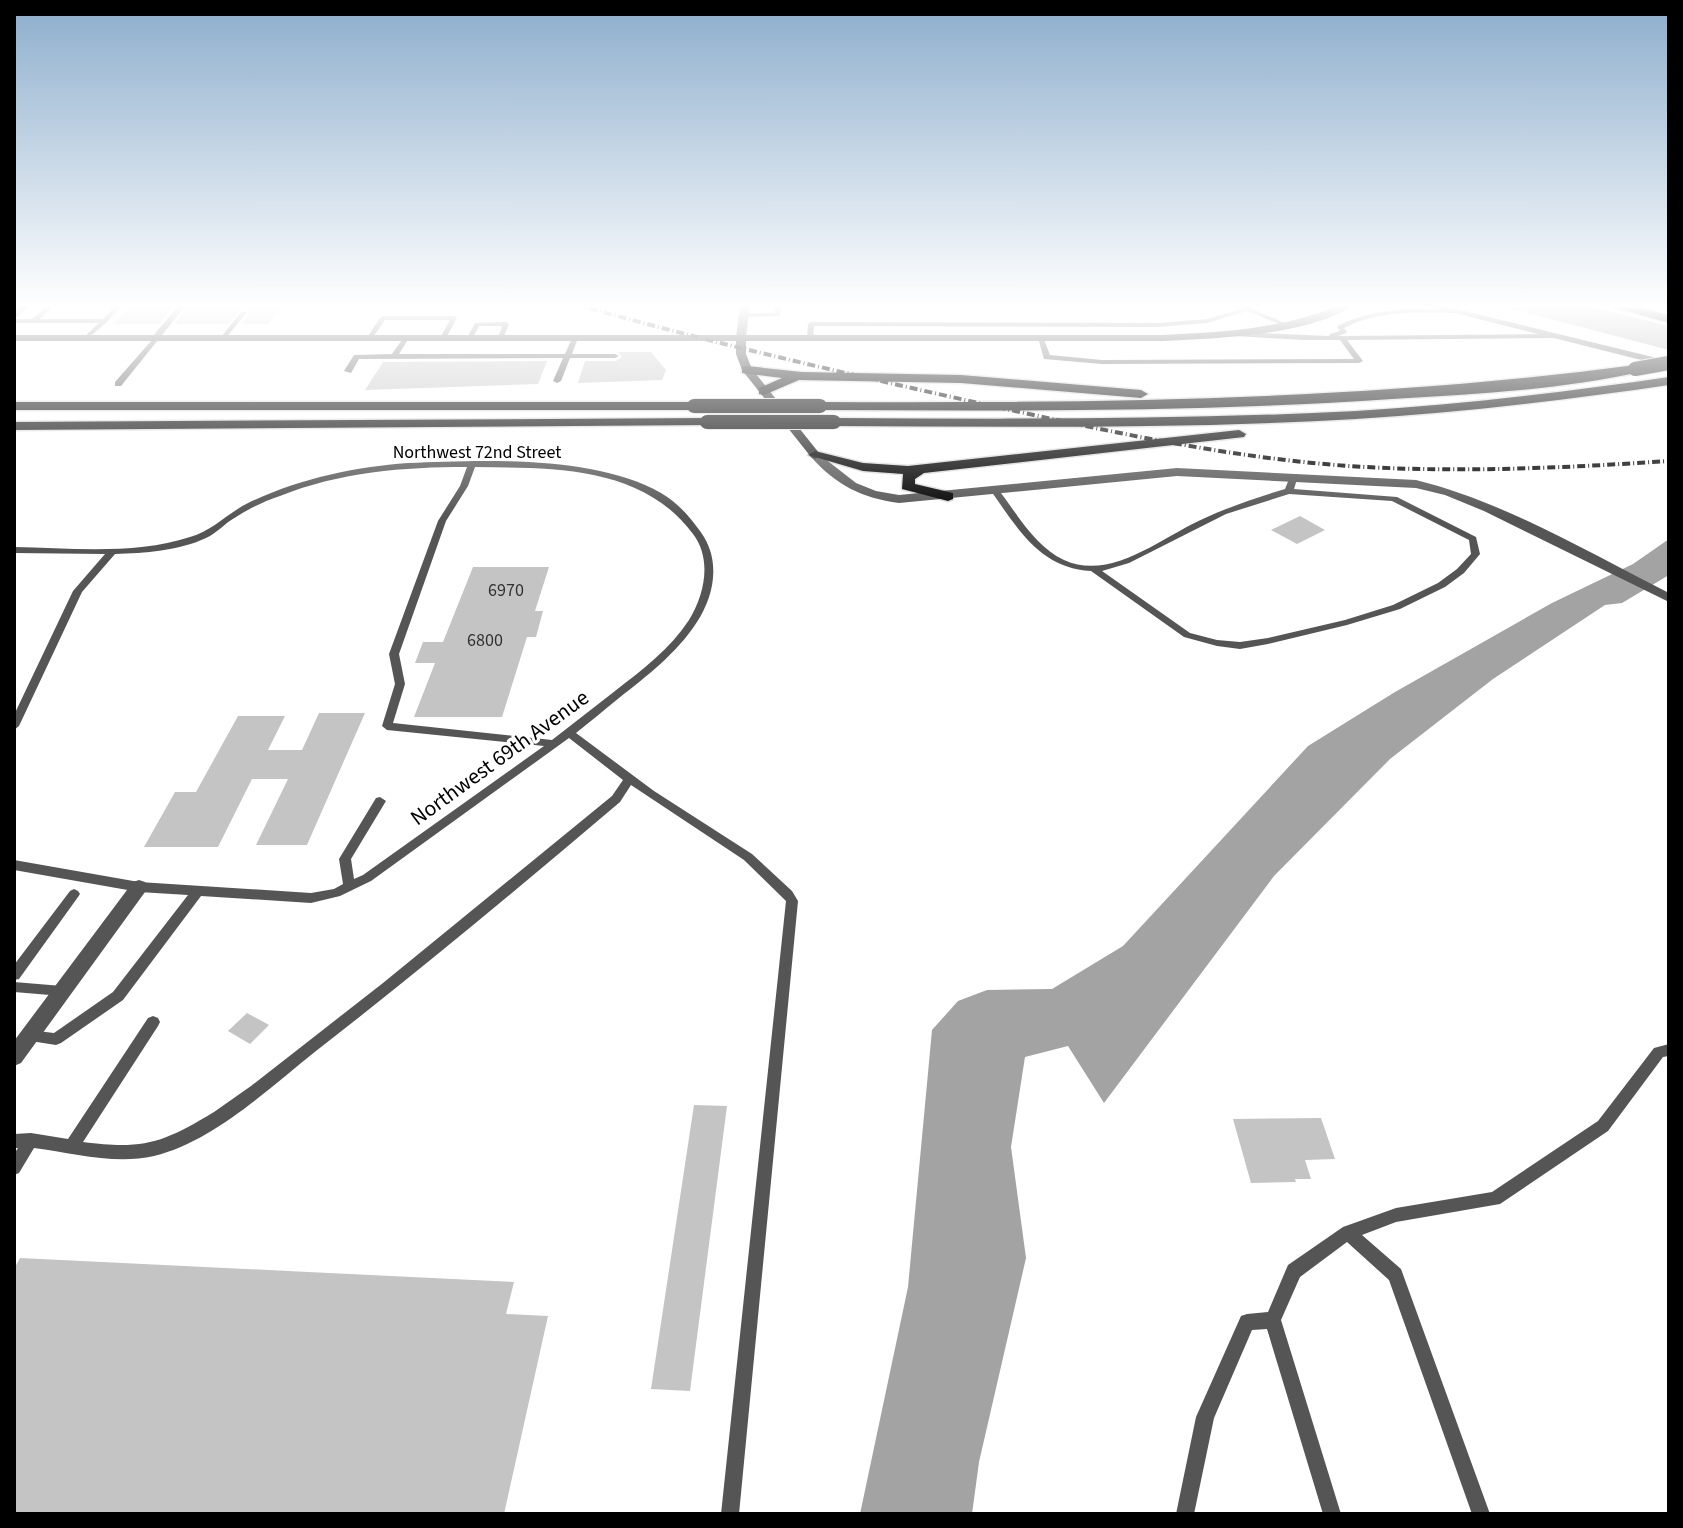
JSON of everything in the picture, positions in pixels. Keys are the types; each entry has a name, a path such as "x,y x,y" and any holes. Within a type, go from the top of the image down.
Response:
{"main road":[{"path":"751,375 815,455 874,469 920,469 1313,427 1349,417"},
{"path":"796,375 949,378 1284,403"},
{"path":"14,406 1284,403 1429,395 1593,375"},
{"path":"764,391 802,376"},
{"path":"14,426 1159,423 1349,417 1520,404 1669,381"},
{"path":"920,469 908,477 907,486 948,496"}],"street":[{"path":"815,455 843,483 868,494 899,499 1177,472 1375,479 1434,487 1488,508 1664,595"},
{"path":"14,1057 139,887"}],"lane":[{"path":"118,384 125,375"},
{"path":"557,381 560,375"},
{"path":"472,465 442,521 394,654 400,684 387,726 555,744"},
{"name":"Northwest 72nd Street","path":"14,550 151,548 198,538 256,503 328,478 400,466 527,465 604,474 663,498 697,531 706,547 710,566 708,585 693,622"},
{"path":"1289,491 1294,476"},
{"path":"995,491 1038,546 1061,562 1092,568 1132,560 1154,551 1186,530 1259,499 1289,491 1394,499 1473,539 1476,554 1465,570 1398,608 1359,620 1246,645 1204,642 1187,635 1092,568"},
{"path":"14,726 78,591 114,550"},
{"name":"Northwest 69th Avenue","path":"14,865 139,887 198,891 311,898 349,887 367,878 570,734 667,654 693,622"},
{"path":"570,734 748,857 792,901 730,1514"},
{"path":"14,1141 31,1140 129,1153 158,1148 223,1114 415,968 616,799 630,778"},
{"path":"349,887 345,859 380,801"},
{"path":"29,1036 56,1039 118,996 198,891"},
{"path":"14,975 74,894"},
{"path":"14,987 62,991"},
{"path":"73,1145 153,1022"},
{"path":"1332,1514 1273,1320 1294,1271 1348,1232 1396,1215 1495,1199 1603,1126 1659,1052 1669,1050"},
{"path":"14,1168 31,1140"},
{"path":"1348,1232 1395,1275 1481,1514"},
{"path":"1185,1514 1205,1417 1247,1322 1273,1320"}],"shaded area":[{"path":"1669,539 1669,575 1622,603 1605,605 1493,679 1390,759 1274,876 1104,1103 1068,1046 1025,1057 1011,1147 1026,1258 979,1462 972,1514 860,1514 908,1287 932,1030 958,1001 987,990 1052,989 1123,946 1308,746 1395,692 1552,603 1633,564"}],"building":[{"path":"374,375 541,375 538,384 365,390"},
{"path":"580,375 664,375 662,380 578,383"},
{"path":"1300,516 1325,530 1297,544 1271,530"},
{"path":"473,567 549,567 535,611 543,611 536,637 527,637 502,717 414,717 435,663 415,663 423,642 443,642"},
{"path":"319,713 365,713 307,845 256,845 288,779 252,779 218,847 144,847 175,792 196,792 238,716 285,716 268,750 302,750"},
{"path":"247,1013 269,1025 250,1044 228,1031"},
{"path":"694,1105 727,1106 690,1391 651,1389"},
{"path":"1321,1118 1335,1159 1305,1160 1311,1179 1251,1183 1233,1119"},
{"path":"20,1258 514,1282 506,1314 548,1316 504,1514 14,1514 14,1269"}],"railway":[{"path":"856,375 1160,441 1302,462 1469,469 1669,461"}]}
